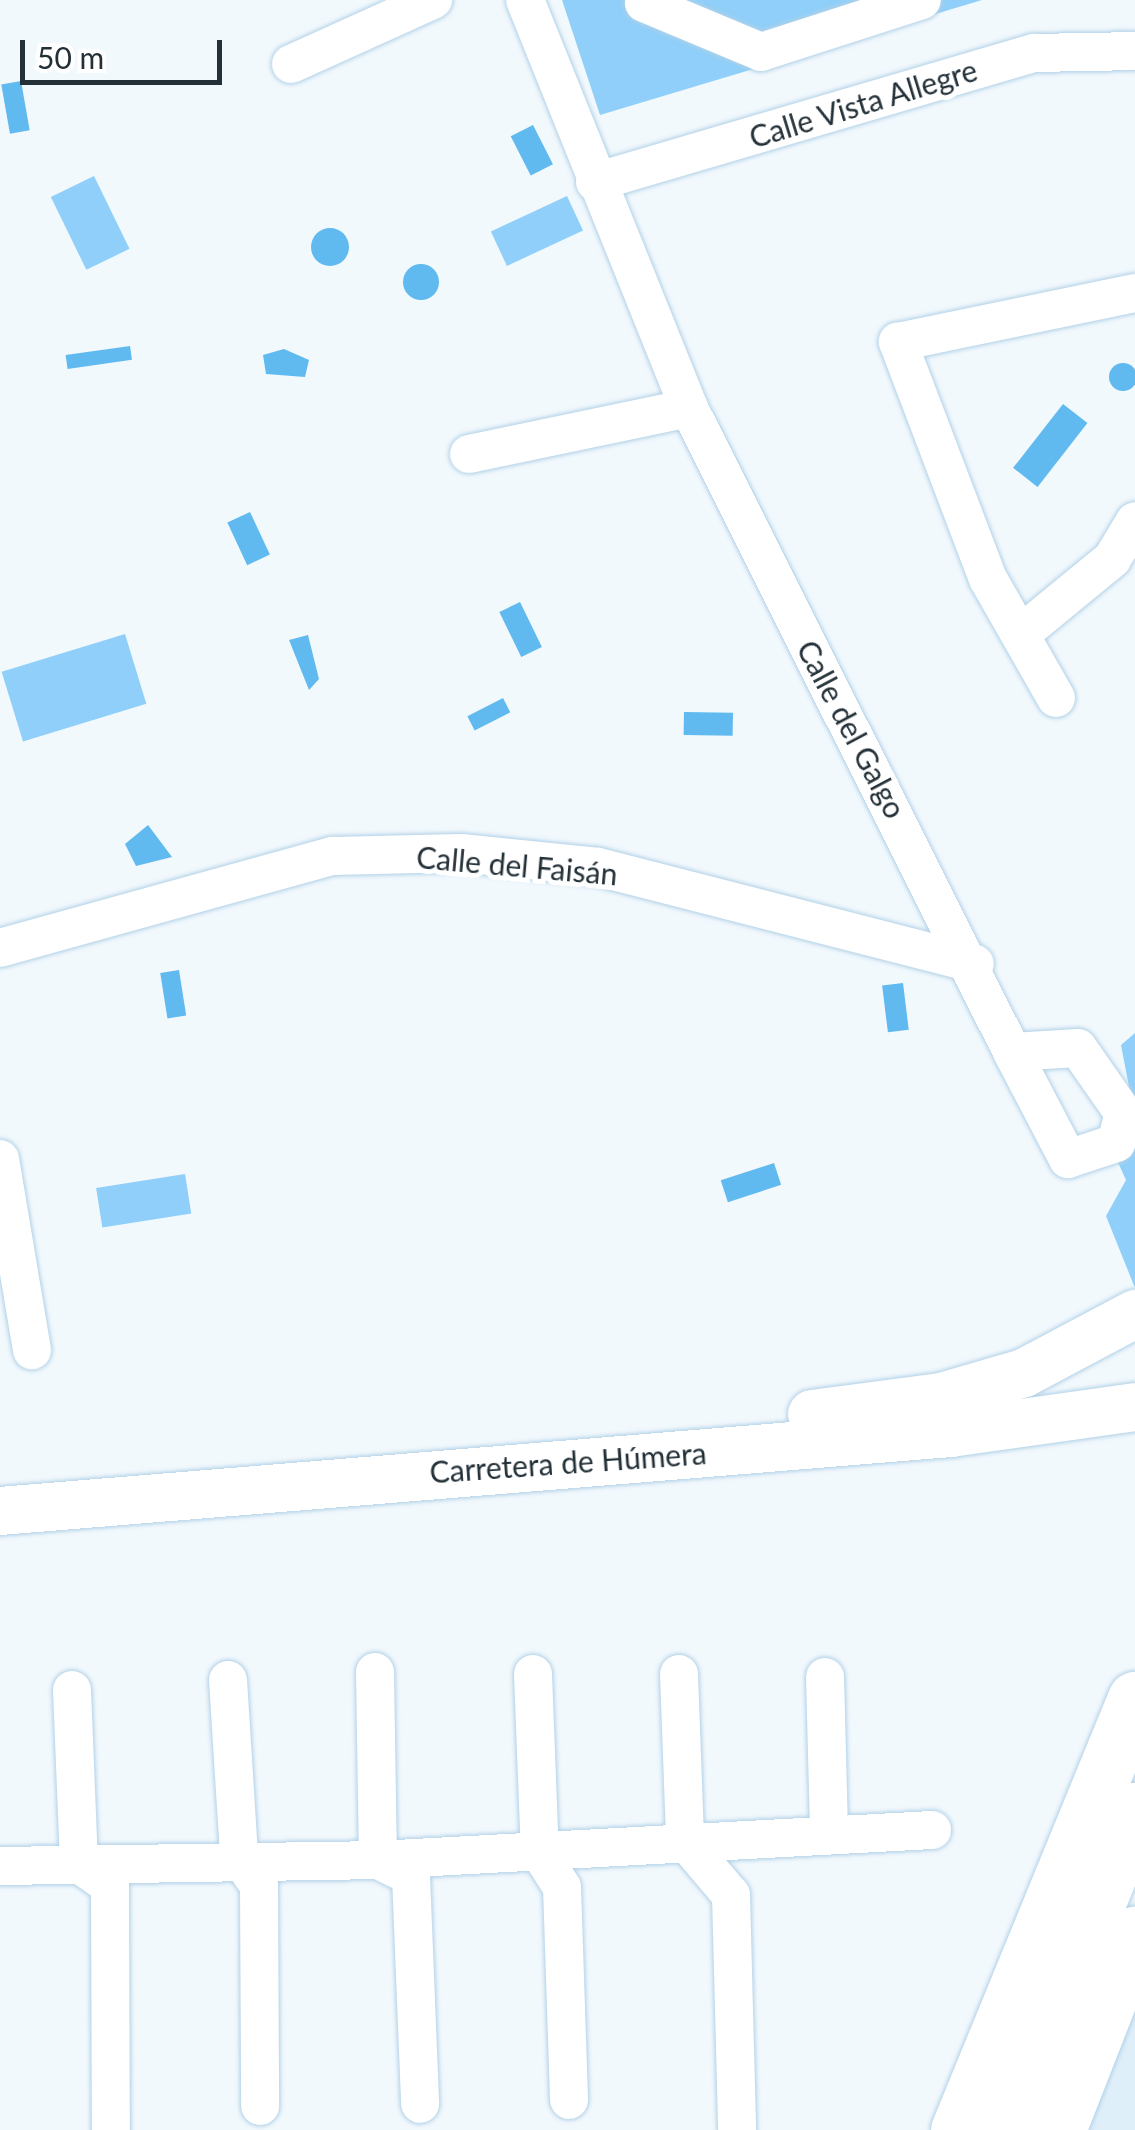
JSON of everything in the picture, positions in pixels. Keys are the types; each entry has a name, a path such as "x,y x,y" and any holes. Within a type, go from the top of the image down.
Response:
{"highway":[{"path":"1112,1756 1135,1680"},
{"path":"958,2130 1135,1700"},
{"path":"1007,2130 1135,1810"},
{"path":"1058,2130 1135,1934"}],"main road":[{"path":"198,1489 941,1396 1024,1372 1135,1314"},
{"name":"Carretera de Húmera","path":"0,1511 198,1489 950,1434 1135,1408"}],"street":[{"path":"291,64 434,0"},
{"name":"Calle del Galgo","path":"525,0 688,408 976,964 1012,1052 1068,1159 1116,1143 1124,1114 1078,1048 1012,1052"},
{"path":"644,3 761,52 922,0"},
{"name":"Calle Vista Allegre","path":"595,182 1034,53 1135,51"},
{"path":"1056,698 988,579 898,342 1135,293"},
{"path":"469,454 688,408"},
{"path":"1022,633 1112,559 1135,522"},
{"name":"Calle del Faisán","path":"0,948 332,856 461,853 598,867 976,964"},
{"path":"0,1159 32,1350"},
{"path":"375,1672 378,1860"},
{"path":"533,1674 540,1853 562,1887 570,2100"},
{"path":"679,1674 684,1842 731,1895 737,2130"},
{"path":"825,1677 829,1834"},
{"path":"228,1680 239,1857 258,1886 260,2106"},
{"path":"72,1690 79,1864"},
{"path":"0,1866 239,1857 378,1860 932,1830"},
{"path":"378,1860 411,1876 420,2104"},
{"path":"79,1864 110,1886 110,2130"}],"shaded area":[{"path":"562,0 982,0 600,115"},
{"path":"21,81 30,130 10,134 1,84"},
{"path":"533,125 553,164 531,176 511,136"},
{"path":"94,176 130,249 86,270 51,197"},
{"path":"567,196 583,230 507,266 491,231"},
{"path":"330,228 343,234 349,247 343,260 330,266 317,260 311,247 317,234"},
{"path":"421,264 434,269 439,282 434,295 421,300 408,295 403,282 408,269"},
{"path":"130,346 132,360 68,369 66,355"},
{"path":"284,349 309,360 305,377 266,374 263,355"},
{"path":"1123,363 1133,367 1137,377 1133,387 1123,391 1113,387 1109,377 1113,367"},
{"path":"1063,404 1087,423 1038,487 1013,468"},
{"path":"250,512 270,555 247,565 227,523"},
{"path":"520,602 542,647 521,657 499,612"},
{"path":"125,634 146,704 23,742 2,672"},
{"path":"308,635 319,679 309,690 289,640"},
{"path":"503,698 510,712 475,730 467,716"},
{"path":"684,712 733,713 733,736 684,735"},
{"path":"148,825 172,857 136,866 125,844"},
{"path":"179,970 186,1015 167,1018 160,973"},
{"path":"903,983 909,1030 888,1032 882,986"},
{"path":"1135,1033 1135,1118 1121,1045"},
{"path":"1135,1118 1135,1288 1106,1216 1126,1180 1116,1158"},
{"path":"774,1163 781,1185 728,1202 721,1180"},
{"path":"185,1174 191,1214 102,1228 96,1188"},
{"path":"1135,1999 1135,2130 1083,2130"}]}
